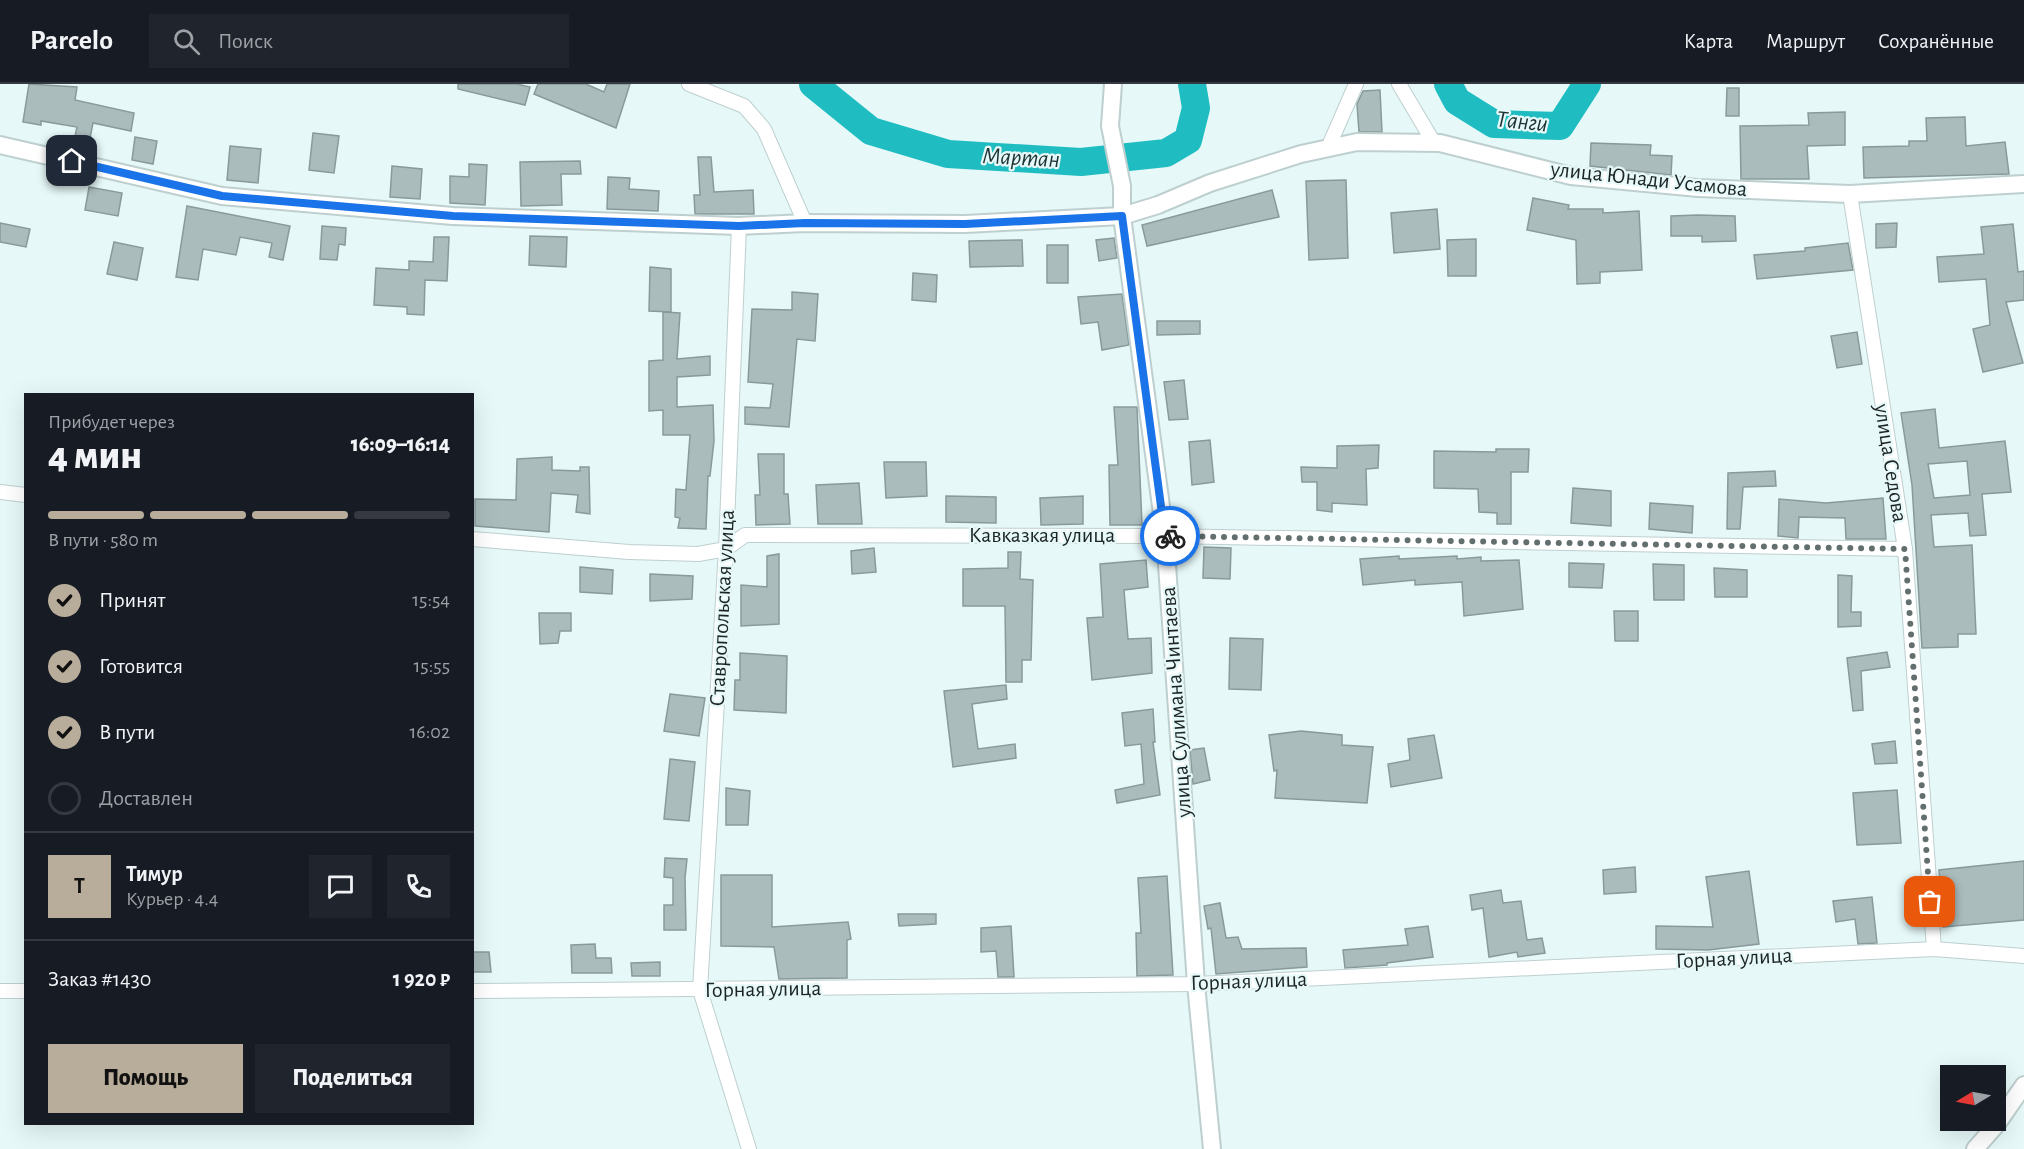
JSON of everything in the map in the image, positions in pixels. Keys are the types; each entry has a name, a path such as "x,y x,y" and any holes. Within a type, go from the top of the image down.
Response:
{"street":[{"path":"690,84 744,106 764,129 805,223"},
{"name":"улица Сулимана Чинтаева","path":"1113,84 1110,126 1122,186 1122,216 1165,536 1196,984 1212,1149"},
{"path":"1328,148 1356,84"},
{"path":"1399,84 1434,143"},
{"name":"улица Юнади Усамова","path":"0,144 222,196 453,216 739,226 805,223 965,224 1122,216 1158,205 1210,183 1301,154 1358,142 1434,143 1571,176 1698,188 1850,194 2024,184"},
{"name":"улица Седова","path":"1850,194 1905,549 1934,949"},
{"name":"Ставропольская улица","path":"700,990 726,549 739,226"},
{"path":"0,492 24,495"},
{"name":"Кавказкая улица","path":"474,539 640,552 698,554 726,549 745,535 1165,536 1905,549"},
{"name":"Горная улица","path":"474,991 1196,984 1934,949 2024,956"},
{"path":"700,990 749,1149"},
{"path":"0,991 24,991"},
{"path":"1975,1149 1997,1125 2024,1085"}],"building":[{"path":"29,84 77,87 75,100 134,113 131,131 93,123 87,153 72,150 77,127 41,121 41,125 23,122"},
{"path":"458,84 517,84 530,87 525,105 458,89"},
{"path":"538,84 586,84 604,92 607,84 630,84 616,128 534,94"},
{"path":"1727,88 1739,88 1739,116 1726,116"},
{"path":"1380,90 1382,132 1359,132 1357,104 1363,91"},
{"path":"1845,112 1845,145 1807,146 1809,179 1741,179 1740,126 1809,125 1808,113"},
{"path":"1965,117 1966,146 2005,142 2009,174 1864,178 1863,147 1909,146 1909,141 1927,141 1926,118"},
{"path":"313,133 339,136 334,173 309,170"},
{"path":"135,137 157,141 153,164 132,160"},
{"path":"1591,143 1651,145 1650,155 1672,156 1671,175 1590,166"},
{"path":"230,146 261,149 258,183 227,180"},
{"path":"698,157 711,157 714,192 753,190 754,214 695,214 694,195 700,195"},
{"path":"580,161 581,174 561,174 562,205 521,206 520,162"},
{"path":"469,164 487,165 485,205 450,203 450,176 469,177"},
{"path":"392,166 422,169 420,199 390,197"},
{"path":"608,177 630,178 629,189 659,191 658,211 607,209"},
{"path":"1346,180 1348,258 1309,260 1306,181"},
{"path":"89,187 122,193 118,216 85,210"},
{"path":"1272,190 1279,217 1147,246 1142,225"},
{"path":"1533,198 1569,205 1568,209 1603,209 1603,213 1639,211 1642,270 1600,272 1600,283 1577,284 1576,240 1527,230"},
{"path":"187,206 290,226 283,260 269,257 272,243 240,237 236,255 203,249 198,280 176,277"},
{"path":"1437,209 1440,249 1394,253 1391,213"},
{"path":"1671,216 1735,216 1736,241 1702,242 1702,236 1671,236"},
{"path":"0,223 30,229 26,247 0,242"},
{"path":"1897,223 1896,247 1876,248 1876,224"},
{"path":"2013,224 2018,272 2024,271 2024,300 2006,302 2023,363 1983,372 1973,329 1990,325 1986,279 1939,282 1937,257 1984,254 1981,227"},
{"path":"322,226 346,228 345,245 339,244 337,260 320,259"},
{"path":"530,236 567,237 566,267 529,265"},
{"path":"434,237 449,237 447,281 425,280 424,315 407,314 407,307 374,305 376,268 409,270 409,261 433,262"},
{"path":"1114,238 1117,258 1099,261 1096,240"},
{"path":"1476,239 1476,276 1448,276 1447,240"},
{"path":"1022,240 1023,266 970,267 969,241"},
{"path":"114,242 143,248 137,280 107,274"},
{"path":"1848,243 1853,270 1757,279 1754,255 1805,251 1805,248"},
{"path":"1047,245 1068,245 1068,283 1047,283"},
{"path":"650,267 671,269 671,312 649,311"},
{"path":"913,273 937,275 936,302 912,300"},
{"path":"792,292 818,294 815,341 797,339 789,427 745,424 745,407 770,408 773,384 748,382 752,309 792,310"},
{"path":"1122,294 1129,345 1102,350 1098,322 1081,324 1078,297"},
{"path":"663,312 680,313 677,359 710,356 710,375 677,377 677,407 713,405 714,441 710,476 708,476 706,529 678,528 680,518 675,517 676,489 686,490 690,435 663,435 663,410 649,411 649,361 663,360"},
{"path":"1157,321 1200,321 1200,334 1157,335"},
{"path":"1857,332 1862,364 1837,368 1831,336"},
{"path":"1184,380 1188,419 1169,420 1164,382"},
{"path":"1114,407 1137,407 1142,525 1110,525 1109,465 1118,465"},
{"path":"1935,409 1939,448 2005,441 2011,492 1982,494 1986,535 1970,536 1968,513 1931,515 1934,547 1972,545 1976,634 1958,634 1958,647 1922,648 1912,485 1901,413","holes":["1967,461 1970,495 1934,498 1928,464"]},
{"path":"1210,440 1214,482 1192,485 1189,442"},
{"path":"1379,445 1378,468 1366,469 1367,505 1332,503 1332,512 1317,510 1317,482 1302,482 1301,467 1337,468 1337,446"},
{"path":"1496,449 1529,449 1528,472 1511,472 1511,524 1497,524 1497,513 1479,512 1478,489 1434,488 1434,451 1496,452"},
{"path":"758,454 784,454 784,494 788,494 790,524 756,525 755,495 760,495"},
{"path":"552,457 552,470 580,471 580,467 589,467 590,514 576,512 578,495 551,493 549,532 475,526 475,499 516,500 517,459"},
{"path":"884,462 926,462 927,496 886,498"},
{"path":"1775,471 1776,486 1743,487 1740,529 1727,529 1728,473"},
{"path":"859,483 862,524 818,524 816,485"},
{"path":"1573,488 1611,491 1611,526 1571,523"},
{"path":"946,496 996,497 996,523 946,522"},
{"path":"1083,496 1083,524 1041,525 1040,498"},
{"path":"1883,498 1886,539 1846,539 1845,518 1799,517 1798,538 1778,536 1779,499 1826,503"},
{"path":"1650,503 1693,506 1692,533 1649,529"},
{"path":"1204,547 1231,548 1230,579 1203,578"},
{"path":"874,548 876,572 852,574 851,551"},
{"path":"1008,552 1021,552 1020,579 1033,580 1031,660 1022,660 1022,682 1006,682 1005,606 963,606 963,569 1008,568"},
{"path":"779,554 779,624 741,626 741,585 767,587 767,556"},
{"path":"1399,556 1399,559 1457,556 1457,559 1481,557 1481,561 1519,560 1523,609 1464,616 1462,582 1415,585 1415,580 1363,585 1360,559"},
{"path":"1146,560 1148,587 1124,590 1128,639 1151,638 1152,673 1092,680 1087,618 1103,617 1100,564"},
{"path":"1569,563 1604,564 1602,588 1569,587"},
{"path":"1653,564 1684,565 1684,600 1654,600"},
{"path":"580,567 613,570 612,594 580,592"},
{"path":"1714,568 1747,570 1747,597 1715,597"},
{"path":"650,574 693,576 692,599 650,601"},
{"path":"1838,575 1852,576 1851,612 1861,612 1861,626 1838,627"},
{"path":"1614,611 1638,611 1638,641 1615,641"},
{"path":"539,613 571,613 571,631 560,631 558,643 540,644"},
{"path":"1230,638 1263,639 1261,690 1229,689"},
{"path":"1887,652 1890,667 1861,671 1863,710 1853,711 1847,658"},
{"path":"740,653 787,656 786,713 734,710 735,680 740,680"},
{"path":"1006,685 1007,699 972,704 978,749 1015,744 1016,758 953,767 944,691"},
{"path":"670,694 705,698 699,736 664,731"},
{"path":"1153,709 1155,742 1153,742 1160,795 1117,803 1115,790 1144,784 1141,744 1125,746 1122,713"},
{"path":"1301,731 1342,735 1342,745 1373,747 1367,803 1275,798 1277,770 1274,771 1269,735"},
{"path":"1434,735 1442,778 1391,787 1388,764 1410,760 1408,739"},
{"path":"1895,741 1897,763 1875,764 1872,744"},
{"path":"1204,748 1210,780 1193,784 1190,750"},
{"path":"670,759 695,762 689,821 664,819"},
{"path":"726,788 750,791 748,825 726,825"},
{"path":"1897,790 1901,843 1857,845 1853,793"},
{"path":"665,858 687,859 686,930 664,930 664,905 673,905 673,878 664,877"},
{"path":"2024,861 2024,920 1943,927 1939,870"},
{"path":"1635,867 1636,892 1604,894 1603,870"},
{"path":"1749,871 1759,944 1708,950 1656,949 1656,926 1713,927 1706,877"},
{"path":"721,875 772,875 772,927 848,922 851,939 847,940 847,978 779,979 774,947 721,946"},
{"path":"1167,876 1173,975 1137,976 1136,933 1141,933 1138,878"},
{"path":"1501,890 1503,903 1521,901 1527,940 1542,938 1545,953 1518,957 1517,952 1489,957 1483,908 1472,910 1470,895"},
{"path":"1872,897 1877,943 1858,944 1855,919 1836,922 1833,901"},
{"path":"1220,903 1226,938 1238,937 1242,949 1306,948 1307,967 1216,974 1211,928 1208,929 1204,906"},
{"path":"898,914 936,914 936,924 899,926"},
{"path":"1011,926 1014,977 998,977 996,951 981,952 981,928"},
{"path":"1428,926 1433,957 1387,963 1387,965 1345,968 1343,950 1408,945 1405,929"},
{"path":"595,944 596,958 611,958 612,973 572,973 571,945"},
{"path":"474,952 489,952 491,972 474,972"},
{"path":"660,962 660,976 632,976 631,963"}],"waterway":[{"name":"Мартан","path":"813,84 871,131 948,154 1081,162 1166,153 1188,140 1196,108 1192,84"},
{"name":"Танги","path":"1448,84 1457,101 1494,124 1560,126 1587,84"}],"way so far":[{"path":"1170,536 1905,549 1930,902"}],"route":[{"path":"72,161 222,196 453,216 739,226 805,223 965,224 1122,216 1165,536 1170,536"}]}
